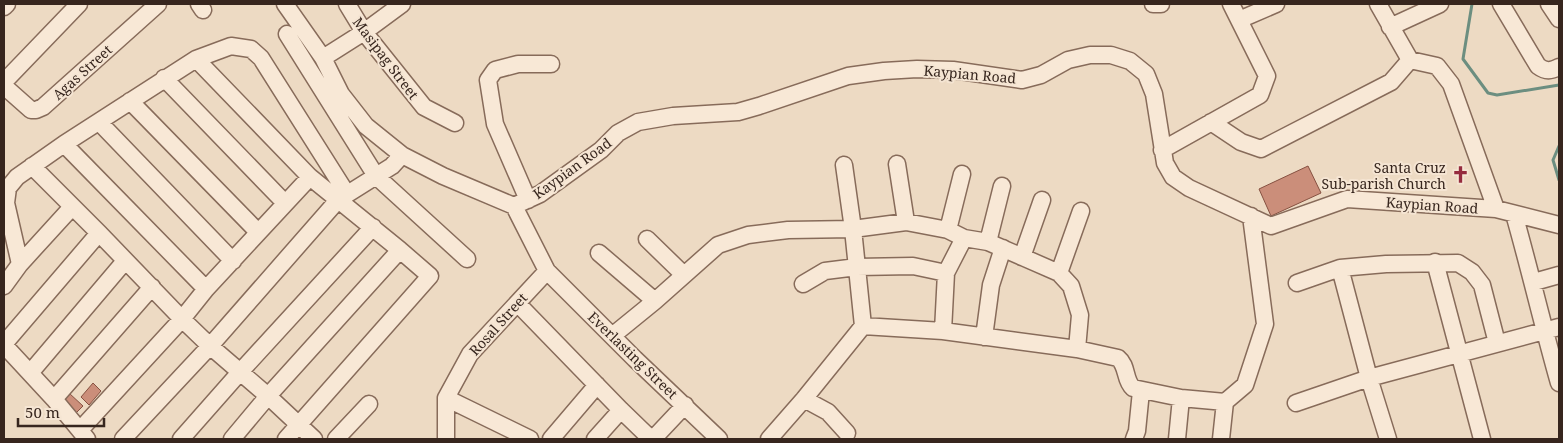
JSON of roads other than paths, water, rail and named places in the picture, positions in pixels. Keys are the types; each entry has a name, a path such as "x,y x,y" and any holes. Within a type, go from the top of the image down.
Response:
{"street":[{"path":"4,8 7,4"},
{"path":"4,82 79,4"},
{"name":"Agas Street","path":"4,86 31,110 43,107 158,4"},
{"path":"285,4 323,58 341,94 366,126 402,155 443,176 521,203"},
{"name":"Masipag Street","path":"347,4 364,32 424,107 455,123"},
{"path":"323,58 364,32 402,4"},
{"path":"1153,4 1162,4"},
{"path":"1162,150 1260,95 1267,76 1231,4"},
{"path":"1239,20 1276,4"},
{"path":"1378,4 1410,60 1437,66 1451,84 1496,209"},
{"path":"1390,27 1440,4"},
{"path":"1500,4 1538,66 1543,70 1551,71 1559,67"},
{"path":"1549,4 1559,19"},
{"path":"287,34 376,176 467,259"},
{"path":"20,264 6,203 8,188 18,176 164,78 196,59 231,46 251,49 261,58 343,197"},
{"name":"Kaypian Road","path":"521,203 540,194 601,150 618,134 638,122 673,116 738,112 848,76 917,69 953,70 1022,80 1041,75 1068,60 1090,55 1112,55 1130,61 1146,74 1154,94 1165,163 1173,177 1189,188 1271,226 1348,199 1496,209 1559,225"},
{"path":"196,59 310,177 343,197 373,227 430,276 286,439"},
{"path":"1211,122 1241,142 1261,149 1391,82 1410,60"},
{"name":"Everlasting Street","path":"551,64 518,64 495,70 488,80 495,124 521,203 547,271 719,439"},
{"path":"164,78 285,203"},
{"path":"130,101 258,232"},
{"path":"99,122 233,261"},
{"path":"64,144 206,289"},
{"path":"123,439 210,346 343,197 392,166 402,155"},
{"path":"897,164 906,222"},
{"path":"769,439 863,326 844,165"},
{"path":"32,166 99,232 182,319 314,439"},
{"path":"948,230 962,174"},
{"path":"99,232 4,344 54,398 84,435 206,289 310,177"},
{"path":"984,337 1002,186"},
{"path":"1022,258 1042,200"},
{"path":"4,286 20,264 72,207"},
{"path":"1059,273 1081,211"},
{"path":"1514,214 1534,282 1552,328 1559,383"},
{"path":"1221,439 1225,402 1245,385 1265,324 1251,216"},
{"path":"612,336 718,245 748,235 788,230 853,229 906,222 948,230 964,238 995,245 1059,273 1070,286 1080,315 1077,349"},
{"path":"181,439 373,227"},
{"path":"943,330 946,273 964,238"},
{"path":"647,239 684,275"},
{"path":"232,439 268,396 400,250"},
{"path":"599,253 655,301"},
{"path":"30,373 125,261"},
{"path":"1435,262 1482,439"},
{"path":"1297,282 1340,268 1386,264 1458,263 1472,272 1482,285 1497,343"},
{"path":"803,284 826,271 857,267 913,266 946,273"},
{"path":"1340,268 1369,378 1388,439"},
{"name":"Rosal Street","path":"446,439 446,398 470,354 547,271"},
{"path":"1534,282 1559,276"},
{"path":"54,398 152,287"},
{"path":"518,304 620,410 652,439 685,406"},
{"path":"863,326 943,330 1077,349 1118,358 1123,362 1129,385 1140,391 1181,398 1225,402"},
{"path":"1296,404 1369,378 1552,328"},
{"path":"551,439 597,385"},
{"path":"1134,439 1137,431 1140,391"},
{"path":"446,398 530,439"},
{"path":"1177,439 1181,398"},
{"path":"804,399 828,412 847,433"},
{"path":"336,439 369,404"},
{"path":"595,439 620,410"}],"waterway":[{"path":"1472,4 1463,59 1488,93 1497,95 1559,85"},
{"path":"1559,146 1553,160 1559,180"}],"place":[{"name":"Santa Cruz Sub-parish Church","path":"1460,175"}]}
